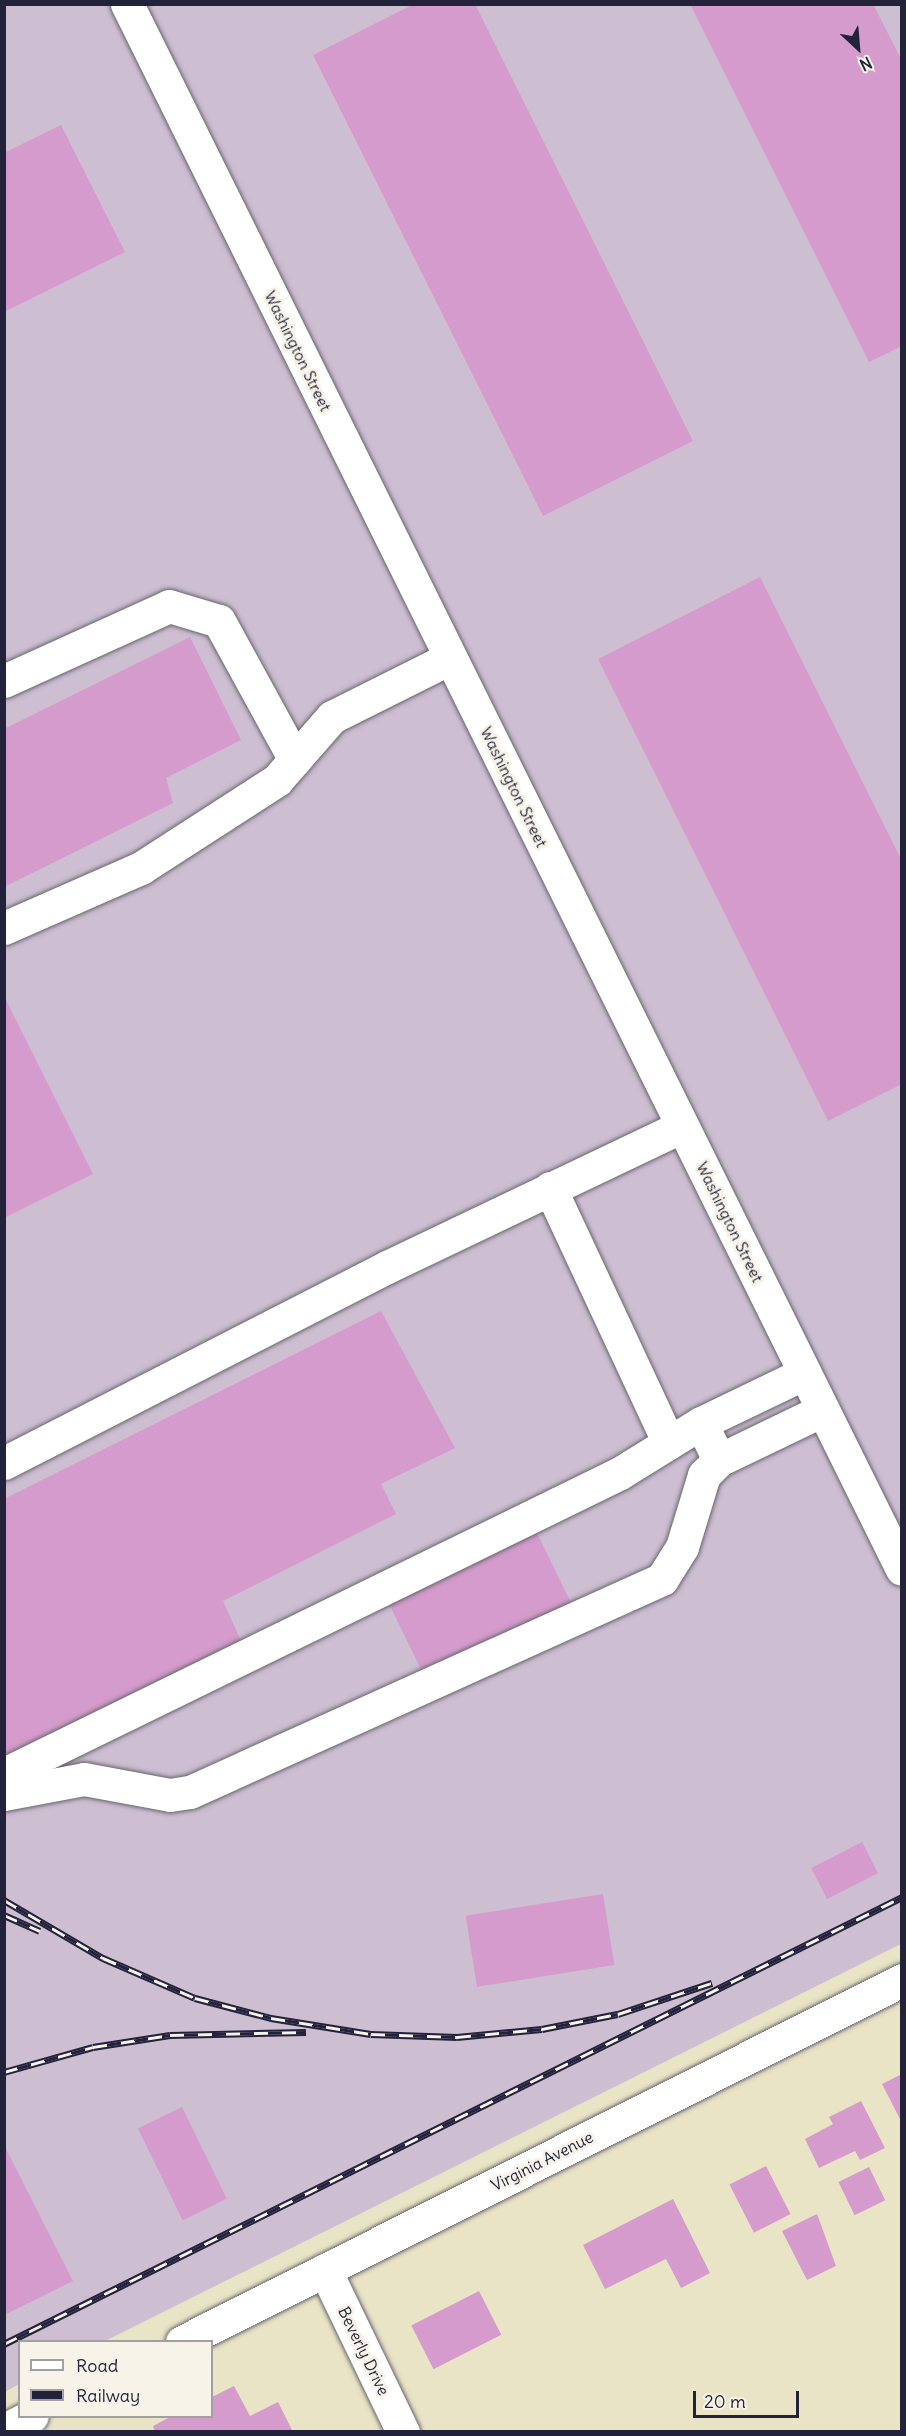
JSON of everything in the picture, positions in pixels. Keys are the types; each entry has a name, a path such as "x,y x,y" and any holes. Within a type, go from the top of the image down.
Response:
{"street":[{"name":"Washington Street","path":"127,4 902,1569"},
{"path":"4,681 169,606 219,621 295,760"},
{"path":"4,928 141,868 277,780 332,717 450,658"},
{"path":"4,1463 550,1188 682,1125"},
{"path":"550,1188 669,1443"},
{"path":"4,1774 507,1526 620,1473 700,1423 805,1373"},
{"path":"4,1794 84,1779 170,1795 190,1792 662,1579 682,1546 704,1476 719,1460 823,1410"},
{"path":"700,1423 719,1460"},
{"name":"Virginia Avenue","path":"186,2340 902,1980"},
{"name":"Beverly Drive","path":"325,2270 403,2432"},
{"path":"4,2430 28,2418"}],"shaded area":[{"path":"5,5 901,5 901,1944 107,2340 18,2340 18,2385 5,2392"}],"building":[{"path":"414,4 475,4 693,441 543,516 313,55"},
{"path":"690,4 873,4 902,61 902,346 869,362"},
{"path":"61,125 125,252 4,312 4,153"},
{"path":"760,577 902,861 902,1084 828,1121 598,659"},
{"path":"190,637 241,740 166,778 173,803 4,887 4,729"},
{"path":"4,996 93,1174 4,1218"},
{"path":"381,1311 455,1448 381,1484 396,1514 223,1601 241,1641 10,1759 4,1748 4,1499"},
{"path":"536,1531 572,1605 425,1677 389,1603"},
{"path":"862,1842 878,1873 827,1899 811,1868"},
{"path":"603,1894 614,1965 477,1987 466,1916"},
{"path":"902,2074 902,2123 882,2084"},
{"path":"861,2101 885,2148 860,2160 855,2151 819,2168 805,2139 833,2124 829,2117"},
{"path":"182,2107 227,2199 183,2220 138,2128"},
{"path":"4,2145 73,2281 4,2315"},
{"path":"766,2166 791,2214 754,2233 729,2185"},
{"path":"869,2167 885,2200 855,2215 838,2182"},
{"path":"673,2199 710,2273 681,2288 666,2259 605,2289 583,2245"},
{"path":"817,2214 836,2266 807,2280 782,2231"},
{"path":"479,2291 501,2335 434,2369 411,2326"},
{"path":"234,2386 250,2416 278,2402 293,2432 155,2432 153,2426 168,2418 213,2418 213,2396"}],"railway":[{"path":"4,2344 902,1897"},
{"path":"4,1900 103,1958 195,1998 271,2018 371,2034 457,2037 542,2029 618,2014 712,1983"},
{"path":"4,1915 40,1931"},
{"path":"4,2072 93,2047 170,2035 306,2032"}]}
